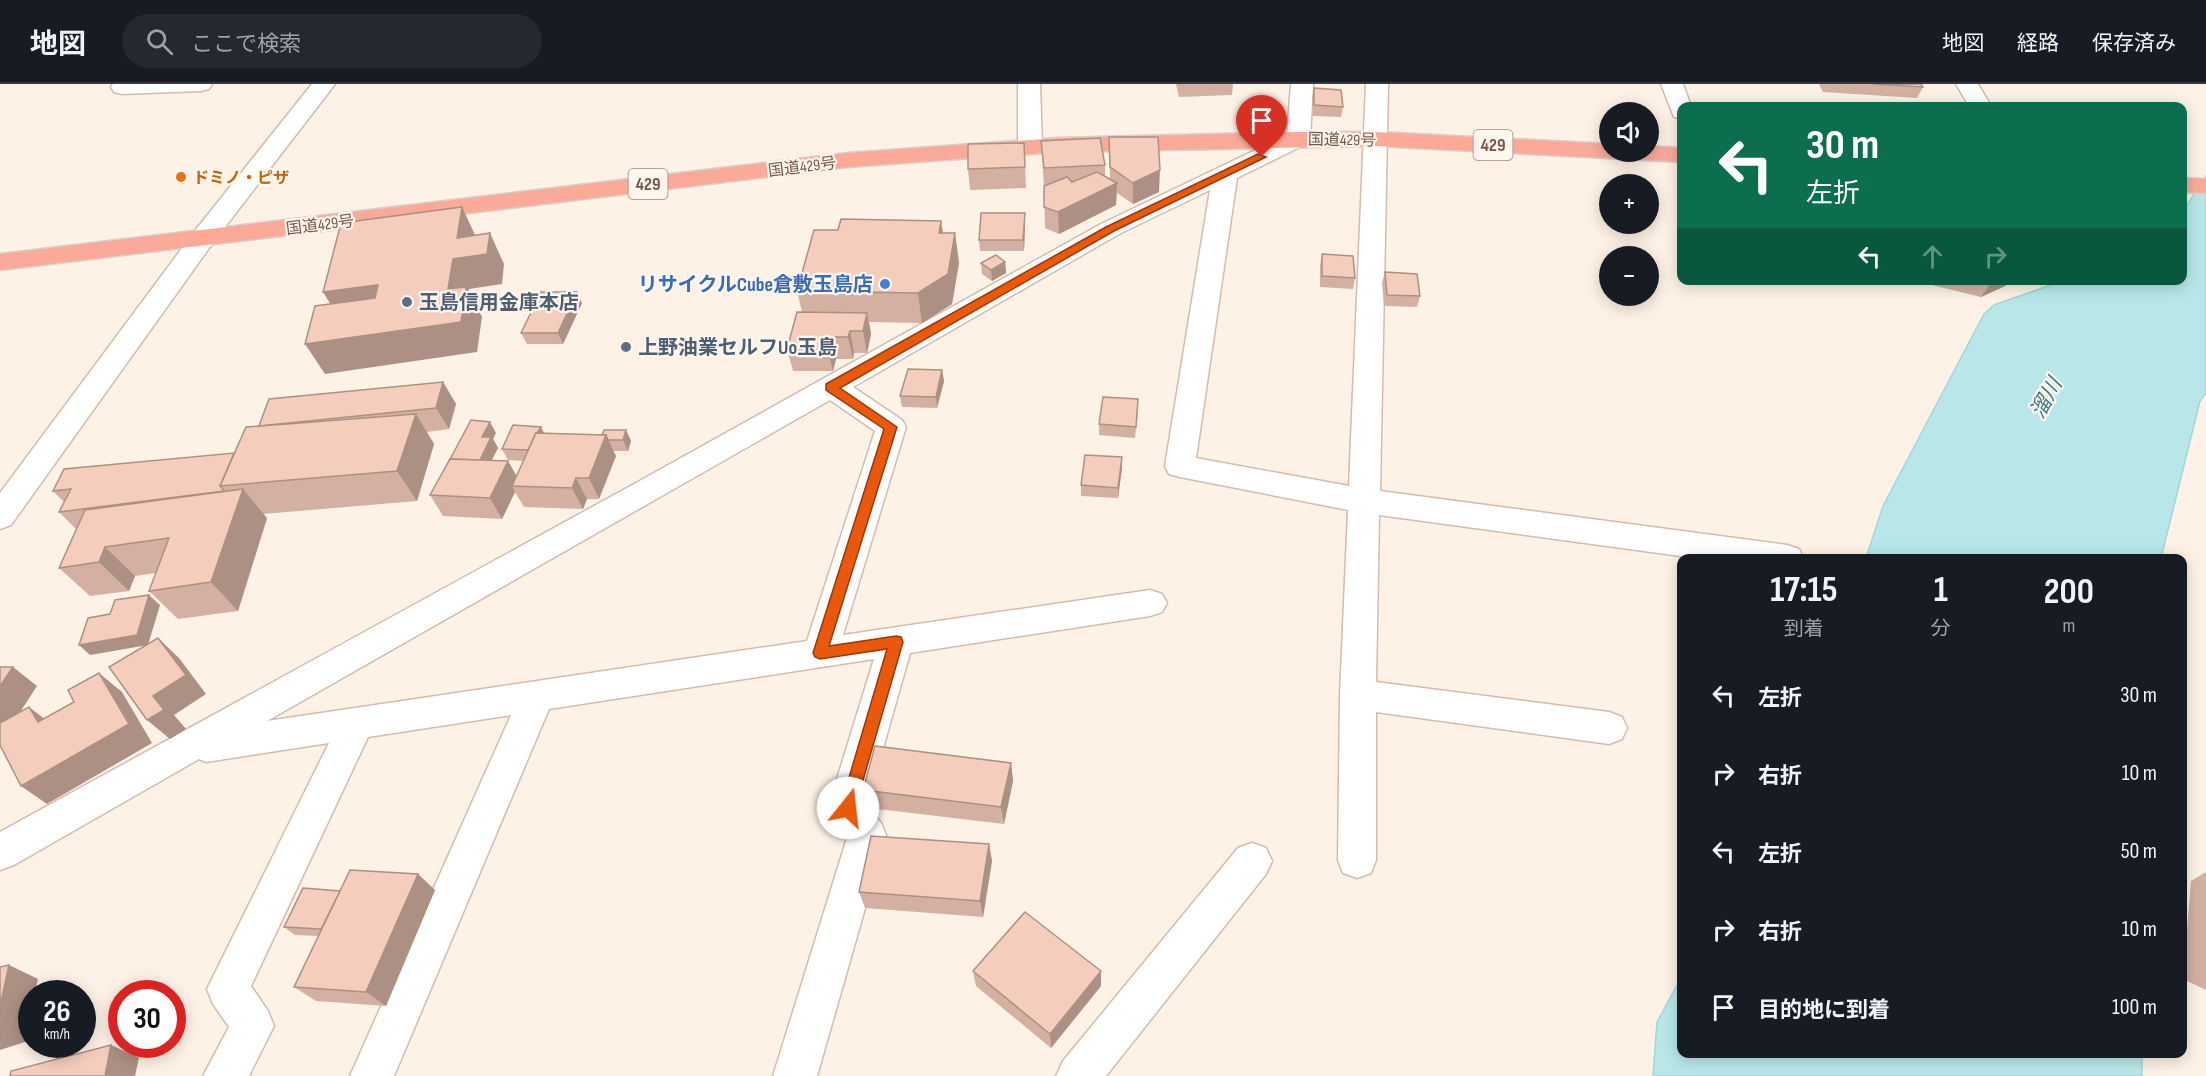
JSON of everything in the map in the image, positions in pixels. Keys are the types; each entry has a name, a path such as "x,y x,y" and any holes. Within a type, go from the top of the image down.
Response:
{"highway":[{"name":"国道429号","path":"0,262 848,160 1030,147 1298,138 1376,139 1599,150"},
{"path":"1659,153 1677,154"},
{"path":"2187,185 2206,186"}],"street":[{"path":"122,87 201,84"},
{"path":"0,517 203,238 324,84"},
{"path":"1029,84 1030,147"},
{"path":"0,852 1110,229 1298,138 1302,84"},
{"path":"1357,860 1358,695 1377,84"},
{"path":"1672,84 1678,102"},
{"path":"1967,84 1978,102"},
{"path":"1225,175 1180,466 1364,501 1757,554"},
{"path":"820,653 891,427 831,387"},
{"path":"183,749 1150,603"},
{"path":"795,1076 867,835 848,808 896,642"},
{"path":"1358,695 1609,728"},
{"path":"372,1076 537,696"},
{"path":"225,1076 253,1026 228,989 357,723"},
{"path":"1078,1076 1252,861"}],"water":[{"name":"溜川","path":"2206,176 2206,393 2200,401 2162,554 1867,554 1883,506 1984,314 1994,305 2051,285 2187,285 2187,205"},
{"path":"1677,985 1677,1058 2142,1058 2142,1076 1653,1076 1657,1022"}],"building":[{"path":"1873,84 1921,84 1923,87"},
{"path":"1314,88 1341,90 1343,107 1314,105"},
{"path":"1109,137 1158,137 1160,170 1133,183 1110,167"},
{"path":"1100,138 1105,165 1044,168 1041,141"},
{"path":"1024,143 1025,167 968,169 968,144"},
{"path":"1097,172 1117,183 1058,212 1044,207 1044,186 1067,177 1072,182"},
{"path":"462,207 457,238 490,233 487,254 453,259 448,289 466,287 461,322 305,344 315,306 375,298 378,285 323,292 341,223"},
{"path":"981,213 1025,213 1023,240 979,240"},
{"path":"841,219 941,221 939,233 955,233 948,274 918,293 797,291 814,230 838,230"},
{"path":"1322,254 1353,256 1355,278 1322,276"},
{"path":"996,255 1005,262 991,270 981,263"},
{"path":"1385,272 1417,274 1420,296 1387,295"},
{"path":"541,292 577,292 558,333 521,333"},
{"path":"797,312 867,313 863,331 850,331 848,337 832,337 828,350 787,349"},
{"path":"908,369 942,370 936,397 900,396"},
{"path":"443,382 436,408 259,426 269,399"},
{"path":"1103,397 1138,399 1136,427 1099,424"},
{"path":"416,414 397,471 220,486 246,427"},
{"path":"471,420 490,422 482,437 491,437 480,460 450,459"},
{"path":"513,425 541,427 528,450 502,449"},
{"path":"604,430 626,430 623,440 608,440 606,435 602,435"},
{"path":"536,433 606,435 589,478 576,478 572,488 512,486"},
{"path":"234,453 220,486 224,491 59,512 71,489 53,491 64,469"},
{"path":"1085,455 1122,457 1118,488 1081,485"},
{"path":"450,459 508,461 490,498 430,495"},
{"path":"243,489 211,582 149,591 169,538 105,547 99,562 59,568 85,510"},
{"path":"149,595 137,635 79,645 88,618 110,614 115,600"},
{"path":"158,638 186,675 153,696 164,710 147,720 109,667"},
{"path":"0,667 13,667 0,686"},
{"path":"99,673 129,724 21,786 0,745 0,723 29,707 38,722 74,702 68,690"},
{"path":"875,746 1011,763 1001,807 863,790"},
{"path":"871,836 989,844 980,901 859,892"},
{"path":"350,870 418,874 366,992 294,987"},
{"path":"303,888 340,891 321,929 284,927"},
{"path":"1025,912 1101,971 1050,1034 973,971"},
{"path":"9,965 0,1006 0,967"},
{"path":"108,1046 105,1076 10,1076 11,1071 61,1058 96,1058 96,1049"}],"place":[{"name":"ドミノ・ピザ","path":"181,177"},
{"name":"リサイクルCube倉敷玉島店","path":"885,284"},
{"name":"玉島信用金庫本店","path":"407,302"},
{"name":"上野油業セルフUo玉島","path":"626,347"}],"route":[{"path":"848,808 896,642 820,653 891,427 831,387 1110,229 1262,157"}]}
